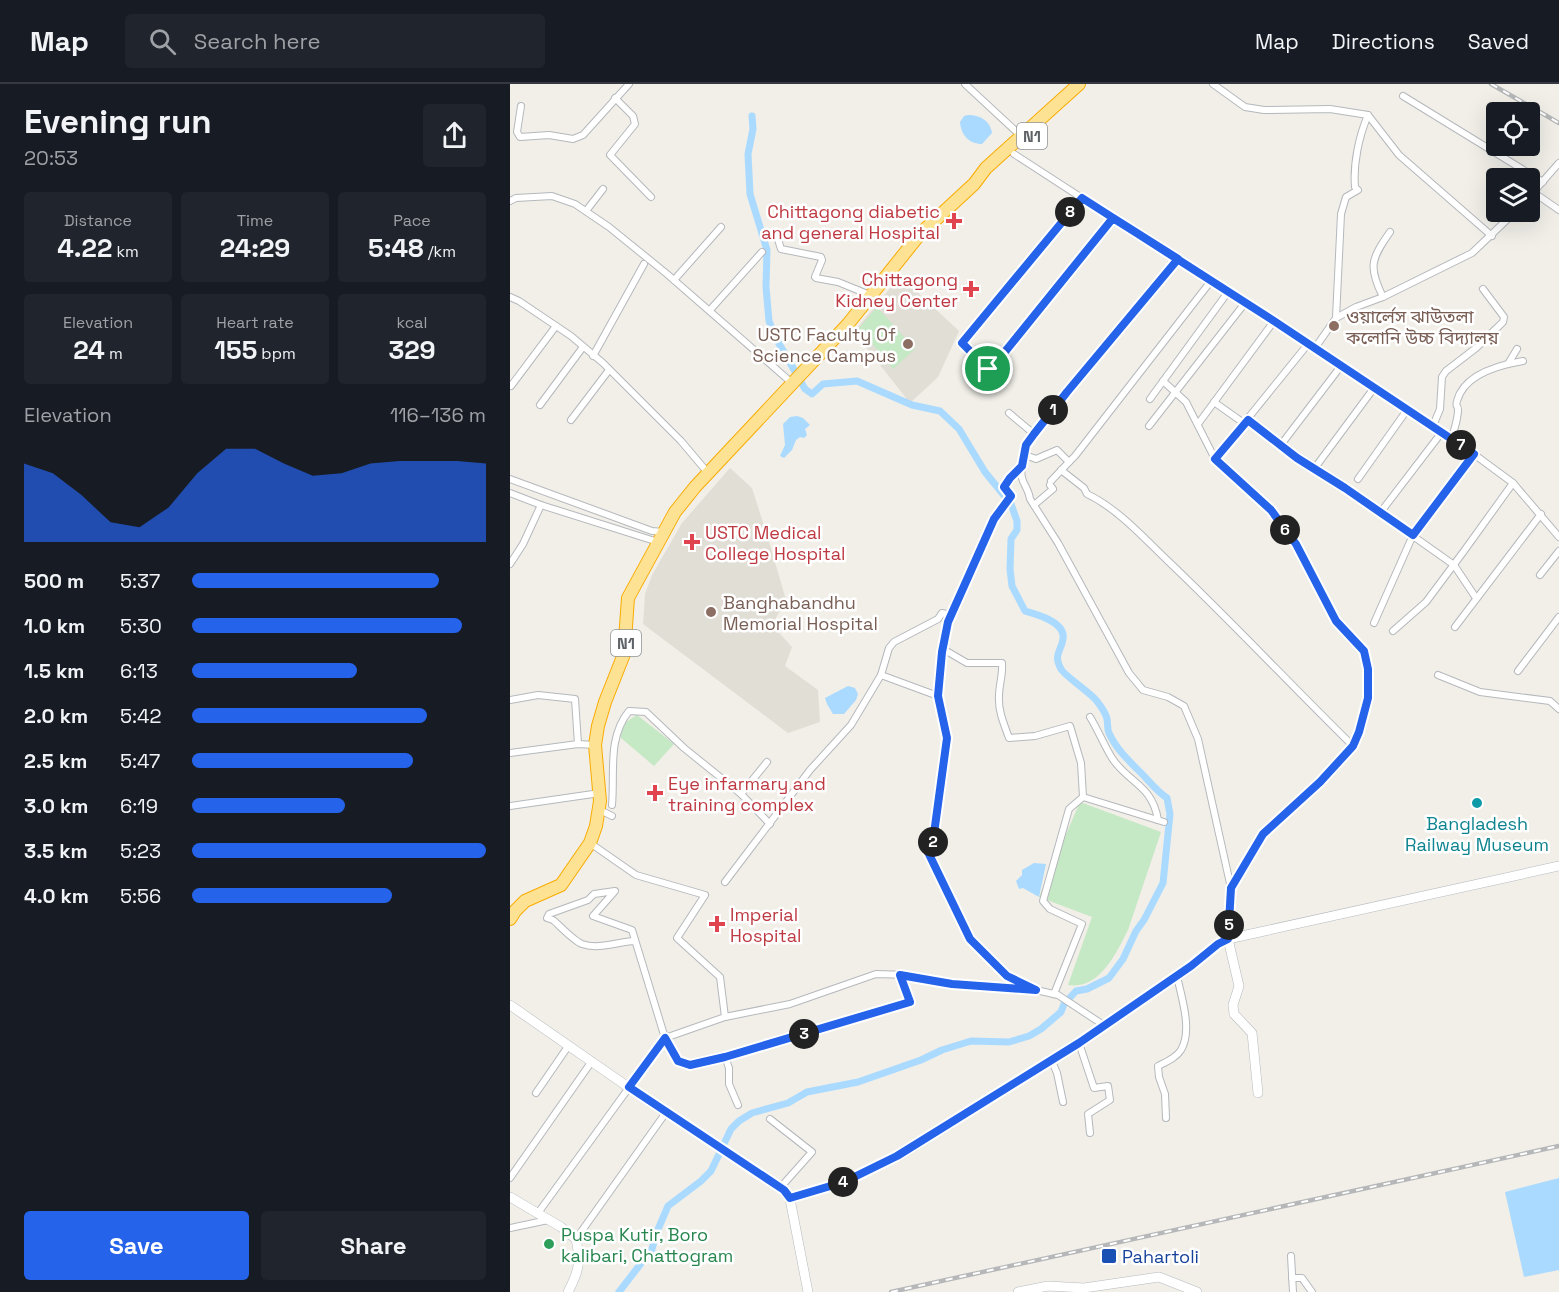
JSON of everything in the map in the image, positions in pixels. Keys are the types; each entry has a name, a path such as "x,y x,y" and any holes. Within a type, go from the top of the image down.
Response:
{"highway":[{"name":"N1","path":"510,919 525,901 561,885 590,843 606,807 600,793 595,745 601,714 624,654 628,598 680,506 708,473 848,324 920,234 974,184 986,168 1079,84"},
{"name":"N1","path":"974,184 1014,154 1088,84"}],"main road":[{"path":"790,1198 844,1182 897,1156 1105,1026 1228,939 1559,866"},
{"path":"1228,939 1239,986 1233,1005 1234,1014 1252,1033 1258,1093"},
{"path":"510,1005 780,1188 790,1198 808,1292"},
{"path":"510,1197 576,1239 580,1259 574,1281 568,1292"},
{"path":"1018,1292 1048,1286 1084,1288 1159,1277 1197,1292"}],"street":[{"path":"521,106 517,132 520,137 549,135 573,139 583,135 629,84"},
{"path":"965,84 1022,136"},
{"path":"1213,84 1245,107 1264,110 1330,109 1368,115 1399,155 1492,236"},
{"path":"1403,96 1543,182"},
{"path":"615,98 633,116 635,124 610,155 651,197"},
{"path":"1336,318 1341,214 1346,197 1358,190 1355,187 1355,172 1362,128 1368,115"},
{"path":"1014,154 1452,438 1513,483 1559,537"},
{"path":"1540,185 1559,164"},
{"path":"586,211 603,189"},
{"path":"510,201 516,198 552,196 569,201 586,211 609,227 796,380"},
{"path":"1082,198 962,343 984,367 991,369 1113,218"},
{"path":"1540,199 1559,210"},
{"path":"1316,348 1336,318 1472,253 1505,222"},
{"path":"674,280 721,227"},
{"path":"1383,297 1373,277 1374,260 1390,232"},
{"path":"776,233 781,249 820,257 822,260 816,278 838,282 870,296"},
{"path":"710,310 762,252"},
{"path":"1178,259 1034,434 1026,445 1020,476 1129,673 1143,690 1168,697 1184,706 1198,739 1231,888 1228,939"},
{"path":"593,356 644,264"},
{"path":"1034,505 1053,489 1050,483 1081,450 1211,281"},
{"path":"1433,426 1440,409 1442,377 1503,322 1504,317 1483,289"},
{"path":"1149,399 1228,292"},
{"path":"510,297 556,326 609,370 681,441 708,473"},
{"path":"1149,426 1245,303"},
{"path":"1198,424 1274,321"},
{"path":"511,386 556,326"},
{"path":"1215,459 1308,344"},
{"path":"540,405 583,347"},
{"path":"1508,364 1517,350"},
{"path":"1452,438 1458,410 1457,402 1465,387 1474,378 1496,367 1523,361"},
{"path":"1280,446 1341,366"},
{"path":"571,420 609,370"},
{"path":"1163,381 1186,402 1215,459 1271,510 1296,544 1336,621 1364,651 1368,669 1368,698 1353,746 1320,782 1263,834 1231,888"},
{"path":"1314,469 1374,388"},
{"path":"1214,402 1454,565 1476,598"},
{"path":"1358,479 1407,410"},
{"path":"1009,413 1034,434"},
{"path":"1380,513 1442,432"},
{"path":"1025,455 1036,459 1057,450 1069,462"},
{"path":"1374,623 1413,535 1474,454"},
{"path":"1022,466 1004,487 1011,496 994,519 950,615 943,649 938,696 947,738 933,841 927,850 970,939 1007,976 1036,990"},
{"path":"1061,470 1084,488 1087,494 1119,516 1223,612 1246,639 1353,746"},
{"path":"510,479 652,531 661,537"},
{"path":"1393,631 1426,602 1513,483"},
{"path":"510,494 541,505 661,537"},
{"path":"510,564 523,544 541,505"},
{"path":"1455,627 1541,514"},
{"path":"1540,575 1559,551"},
{"path":"725,882 810,770 851,725 881,675 889,648 894,642 938,619 942,613 950,615"},
{"path":"1518,671 1559,617"},
{"path":"943,649 967,663 1002,663 1003,675 998,694 999,708 1009,738 1035,736 1070,726 1081,763 1083,797"},
{"path":"881,675 938,696"},
{"path":"1438,675 1480,692 1551,701 1559,709"},
{"path":"510,700 538,695 574,699 578,744"},
{"path":"612,816 606,807 616,734 622,719 629,711 646,712 684,748 741,794 770,824"},
{"path":"1083,797 1161,821 1155,804 1138,783 1113,760 1090,717"},
{"path":"510,753 578,744 595,745"},
{"path":"741,794 767,762"},
{"path":"510,806 600,793"},
{"path":"1056,994 1082,924 1050,909 1042,901 1069,809 1083,797"},
{"path":"590,843 636,875 705,895 677,938 720,977 725,1017"},
{"path":"634,941 616,942 604,946 581,944 553,920 547,918 549,914 588,900 594,894 615,891 593,916 632,930 665,1038 678,1061 690,1065 725,1057 910,1002 900,975"},
{"path":"538,1213 665,1038 725,1017 790,1004 876,974 1056,994 1105,1026"},
{"path":"1166,1118 1165,1094 1158,1066 1182,1050 1185,1032 1185,1013 1177,976"},
{"path":"1079,1043 1094,1089 1108,1086 1110,1100 1088,1114 1090,1133"},
{"path":"536,1094 569,1046"},
{"path":"725,1057 729,1068 729,1084 738,1105"},
{"path":"1051,1059 1057,1073 1063,1102"},
{"path":"510,1178 592,1061"},
{"path":"576,1239 667,1111"},
{"path":"770,1119 812,1152 780,1188"},
{"path":"510,1228 549,1220"},
{"path":"1291,1256 1293,1292"},
{"path":"1292,1278 1302,1278 1312,1292"}],"shaded area":[{"name":"USTC Faculty Of Science Campus","path":"900,276 959,331 938,377 910,403 854,332"},
{"name":"Banghabandhu Memorial Hospital","path":"730,468 752,488 786,600 772,625 792,647 785,666 818,690 820,722 788,733 643,624 645,594 652,575 682,523"}],"green space":[{"path":"877,307 915,349 893,369 859,328"},
{"path":"637,715 674,744 654,766 621,738 620,734 626,722"},
{"path":"1080,802 1161,832 1128,930 1112,959 1098,976 1089,982 1068,985 1092,917 1039,897"}],"water":[{"path":"964,116 983,119 991,128 992,133 982,144 970,140 962,131 960,122"},
{"path":"797,416 810,425 805,429 807,435 796,440 792,450 784,458 780,456 785,445 783,424 790,417"},
{"path":"848,686 855,688 858,694 856,700 844,714 833,714 825,698"},
{"path":"1034,863 1046,864 1039,897 1023,888 1019,889 1016,881 1022,875 1022,870"},
{"path":"1559,1178 1559,1270 1524,1277 1505,1192"}],"waterway":[{"path":"619,1292 652,1249 668,1206 711,1171 731,1129 739,1121 752,1113 788,1103 807,1092 858,1082 971,1041 1009,1042 1029,1036 1061,1012 1064,1004 1076,991 1087,989 1109,978 1123,959 1163,883 1170,814 1167,798 1118,748 1108,731 1105,714 1096,700 1061,669 1058,653 1063,633 1060,628 1049,620 1025,611 1012,586 1011,539 1017,530 1017,521 1011,504 985,472 959,429 940,411 912,405 857,381 823,384 812,394 805,389 777,340 769,321 766,287 767,250 750,194 748,154 753,129 752,116"}],"railway":[{"path":"1491,84 1559,123"},
{"path":"891,1292 1559,1146"}],"place":[{"name":"Chittagong diabetic and general Hospital","path":"954,221"},
{"name":"Chittagong Kidney Center","path":"971,289"},
{"name":"ওয়ার্লেস ঝাউতলা কলোনি উচ্চ বিদ্যালয়","path":"1334,326"},
{"name":"USTC Faculty Of Science Campus","path":"908,344"},
{"name":"USTC Medical College Hospital","path":"692,542"},
{"name":"Banghabandhu Memorial Hospital","path":"711,612"},
{"name":"Eye infarmary and training complex","path":"655,793"},
{"name":"Bangladesh Railway Museum","path":"1477,803"},
{"name":"Imperial Hospital","path":"717,924"},
{"name":"Puspa Kutir, Boro kalibari, Chattogram","path":"549,1244"},
{"name":"Pahartoli","path":"1109,1256"}],"route":[{"path":"988,369 962,343 1082,198 1178,259 1274,321 1474,454 1413,535 1297,458 1248,420 1215,459 1271,510 1296,544 1336,621 1364,651 1368,669 1368,698 1353,746 1320,782 1263,834 1231,888 1228,939 1079,1043 897,1156 844,1182 790,1198 784,1190 629,1087 665,1038 678,1061 690,1065 725,1057 910,1002 900,975 952,984 1036,990 1007,976 970,939 927,850 933,841 947,738 938,696 942,652 950,615 994,519 1011,496 1004,487 1022,466 1026,445 1178,259 1113,218 991,369 988,369"}]}
